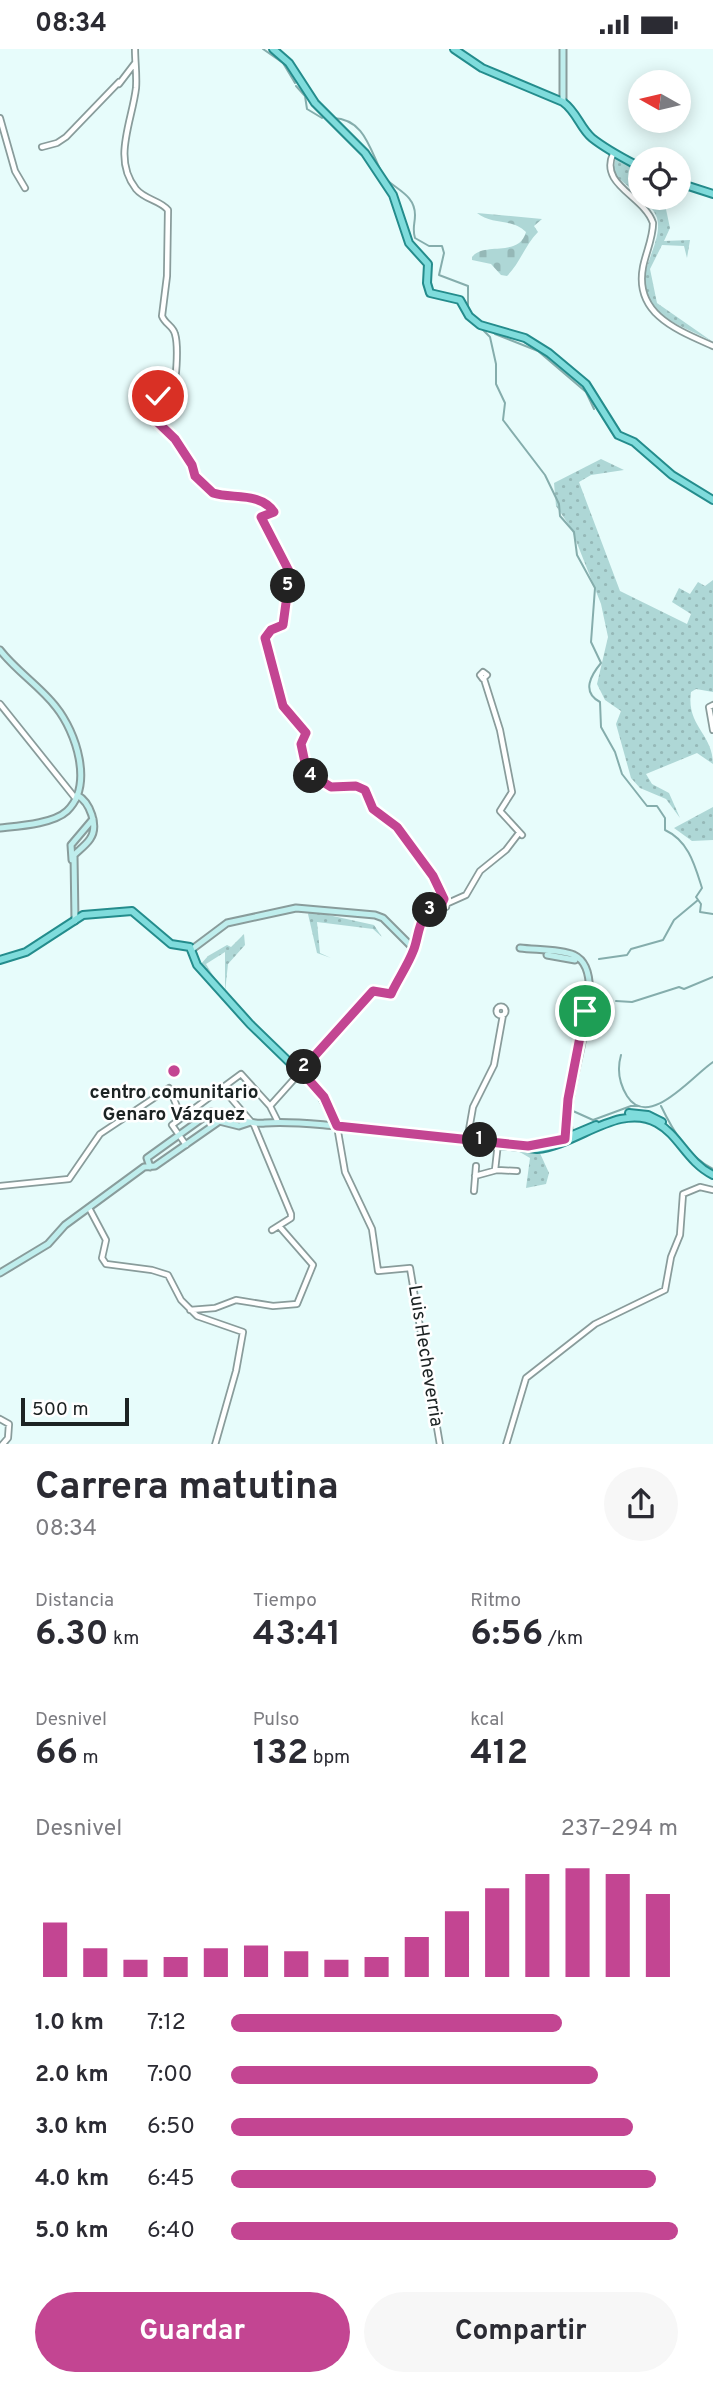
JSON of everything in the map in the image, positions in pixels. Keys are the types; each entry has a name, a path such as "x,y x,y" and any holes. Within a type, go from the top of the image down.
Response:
{"main road":[{"path":"272,49 289,63 316,104 365,153 391,192 408,241 428,264 427,283 430,293 460,300 470,317 480,325 525,338 549,353 586,384 618,435 634,442 673,477 713,500"},
{"path":"454,49 482,68 563,102 573,110 590,137 628,161"},
{"path":"563,49 563,102"},
{"path":"691,187 711,193"},
{"path":"0,650 57,707 68,725 79,758 76,797 58,817 0,828"},
{"path":"73,856 91,839 93,818 83,799 76,797"},
{"path":"75,920 77,892 71,845 93,818"},
{"path":"0,962 30,954 75,920 131,915 169,946 192,948 227,923 297,908 379,916 414,949"},
{"path":"192,948 197,965 250,1024 301,1071 324,1097 337,1126"},
{"path":"520,949 574,955 584,963 588,972 587,1011 570,1106 568,1140"},
{"path":"150,1167 147,1158 211,1112 219,1121 239,1126 251,1121 277,1121 528,1147 568,1140 621,1115 642,1114 665,1124 698,1165 713,1173"},
{"path":"0,1273 48,1244 89,1208 144,1167 150,1167 171,1155 219,1121"}],"street":[{"path":"135,49 136,88 127,130 125,166 139,193 168,210 167,276 162,316 173,329 176,338 176,375 172,390 166,395 158,396 149,412 175,439 192,465 195,476 211,492 243,495 273,510 261,517 290,573 283,625 265,636 283,706 306,733 301,744 307,773 331,787 356,786 365,790 373,809 397,827 433,876 443,905"},
{"path":"42,146 60,141 135,63"},
{"path":"0,118 15,171 24,188"},
{"path":"614,154 609,164 613,179 643,205 653,223 642,271 646,305 656,315 713,346"},
{"path":"484,679 501,734 512,793 500,811 520,834"},
{"path":"0,704 76,797"},
{"path":"713,705 709,707 713,730"},
{"path":"512,826 512,843"},
{"path":"443,905 468,896 482,872 520,834"},
{"path":"270,1106 373,991 391,994 414,949 415,935 423,919 443,905 466,895 480,871 520,834"},
{"path":"466,1139 472,1107 492,1062 501,1015"},
{"path":"186,1145 173,1125 241,1074 270,1106 277,1121"},
{"path":"0,1186 69,1179 100,1134 169,1088 182,1118"},
{"path":"223,1089 251,1121 291,1217 272,1230"},
{"name":"Luis Hecheverria","path":"337,1126 345,1172 368,1216 378,1268 410,1268 440,1444"},
{"path":"477,1166 476,1175 496,1169 499,1143"},
{"path":"506,1444 526,1378 595,1324 665,1290 671,1257 681,1233 683,1195 700,1187 713,1190"},
{"path":"89,1208 106,1240 104,1263 168,1275 190,1310 199,1317 243,1334 215,1444"},
{"path":"190,1310 215,1308 236,1300 273,1306 297,1304 313,1269 279,1226"},
{"path":"0,1419 9,1424 10,1430 2,1444"}],"green space":[{"path":"616,156 628,162 628,186 616,176 613,172"},
{"path":"653,210 666,210 670,228 664,241 690,240 687,258 684,246 662,245 650,269 657,303 713,342 662,316 647,301 644,278 658,229"},
{"path":"477,213 542,219 534,226 538,232 507,276 501,275 491,264 472,260 472,257 477,252 516,245 526,232 514,225"},
{"path":"601,459 624,470 591,475 579,482 620,591 687,624 691,614 672,602 679,588 690,594 698,582 705,586 713,580 713,692 696,689 691,692 691,704 692,713 709,745 713,764 697,753 646,774 652,784 669,793 680,818 666,799 640,788 631,778 616,724 621,711 605,700 597,684 608,637 601,604 571,528 556,506 554,483"},
{"path":"713,807 713,840 692,841 674,828"},
{"path":"310,911 374,925 382,937 373,929 317,922 320,953 331,958 317,953 308,914"},
{"path":"244,934 245,945 228,964 225,992 225,952 206,964 220,987 200,965 208,956 227,945 231,947"},
{"path":"502,1148 539,1151 549,1173 546,1184 526,1188 530,1158 518,1151 501,1151"}],"waterway":[{"path":"263,49 283,63 295,83"},
{"path":"296,86 305,96 307,109 322,118"},
{"path":"333,118 353,124 360,131 384,177"},
{"path":"388,181 412,203 415,238 429,246 442,246 444,253 439,275 468,286 468,308"},
{"path":"481,328 490,337 496,364 496,384 505,403 503,420 545,475 559,504 560,516 574,532 577,555 595,588 591,642 601,663 591,678 589,688 594,698 600,702 601,727 615,752 622,774 647,806 657,806 665,818 665,830 685,847 694,863 702,888 696,897 701,904 700,912 713,914"},
{"path":"495,334 538,351 586,392 594,409"},
{"path":"599,959 627,955 631,949 663,940 674,920 698,900"},
{"path":"616,1001 632,1002 679,987 684,989 713,977"},
{"path":"621,1055 619,1065 624,1091 636,1105 647,1107 671,1097 713,1062"},
{"path":"573,1111 593,1120 631,1106 639,1106"},
{"path":"661,1106 682,1142 704,1164 713,1169"}],"place":[{"name":"centro comunitario Genaro Vázquez","path":"174,1071"}],"route":[{"path":"158,396 150,415 175,439 192,465 193,474 206,484 211,492 218,495 243,495 271,507 274,512 261,517 290,575 283,625 271,630 265,638 285,711 306,733 301,744 307,772 331,787 359,786 365,790 373,809 397,827 433,876 444,899 441,906 430,910 423,919 415,935 414,949 391,994 373,991 301,1071 324,1097 337,1126 425,1133 528,1146 565,1139 568,1099 585,1011"}]}
